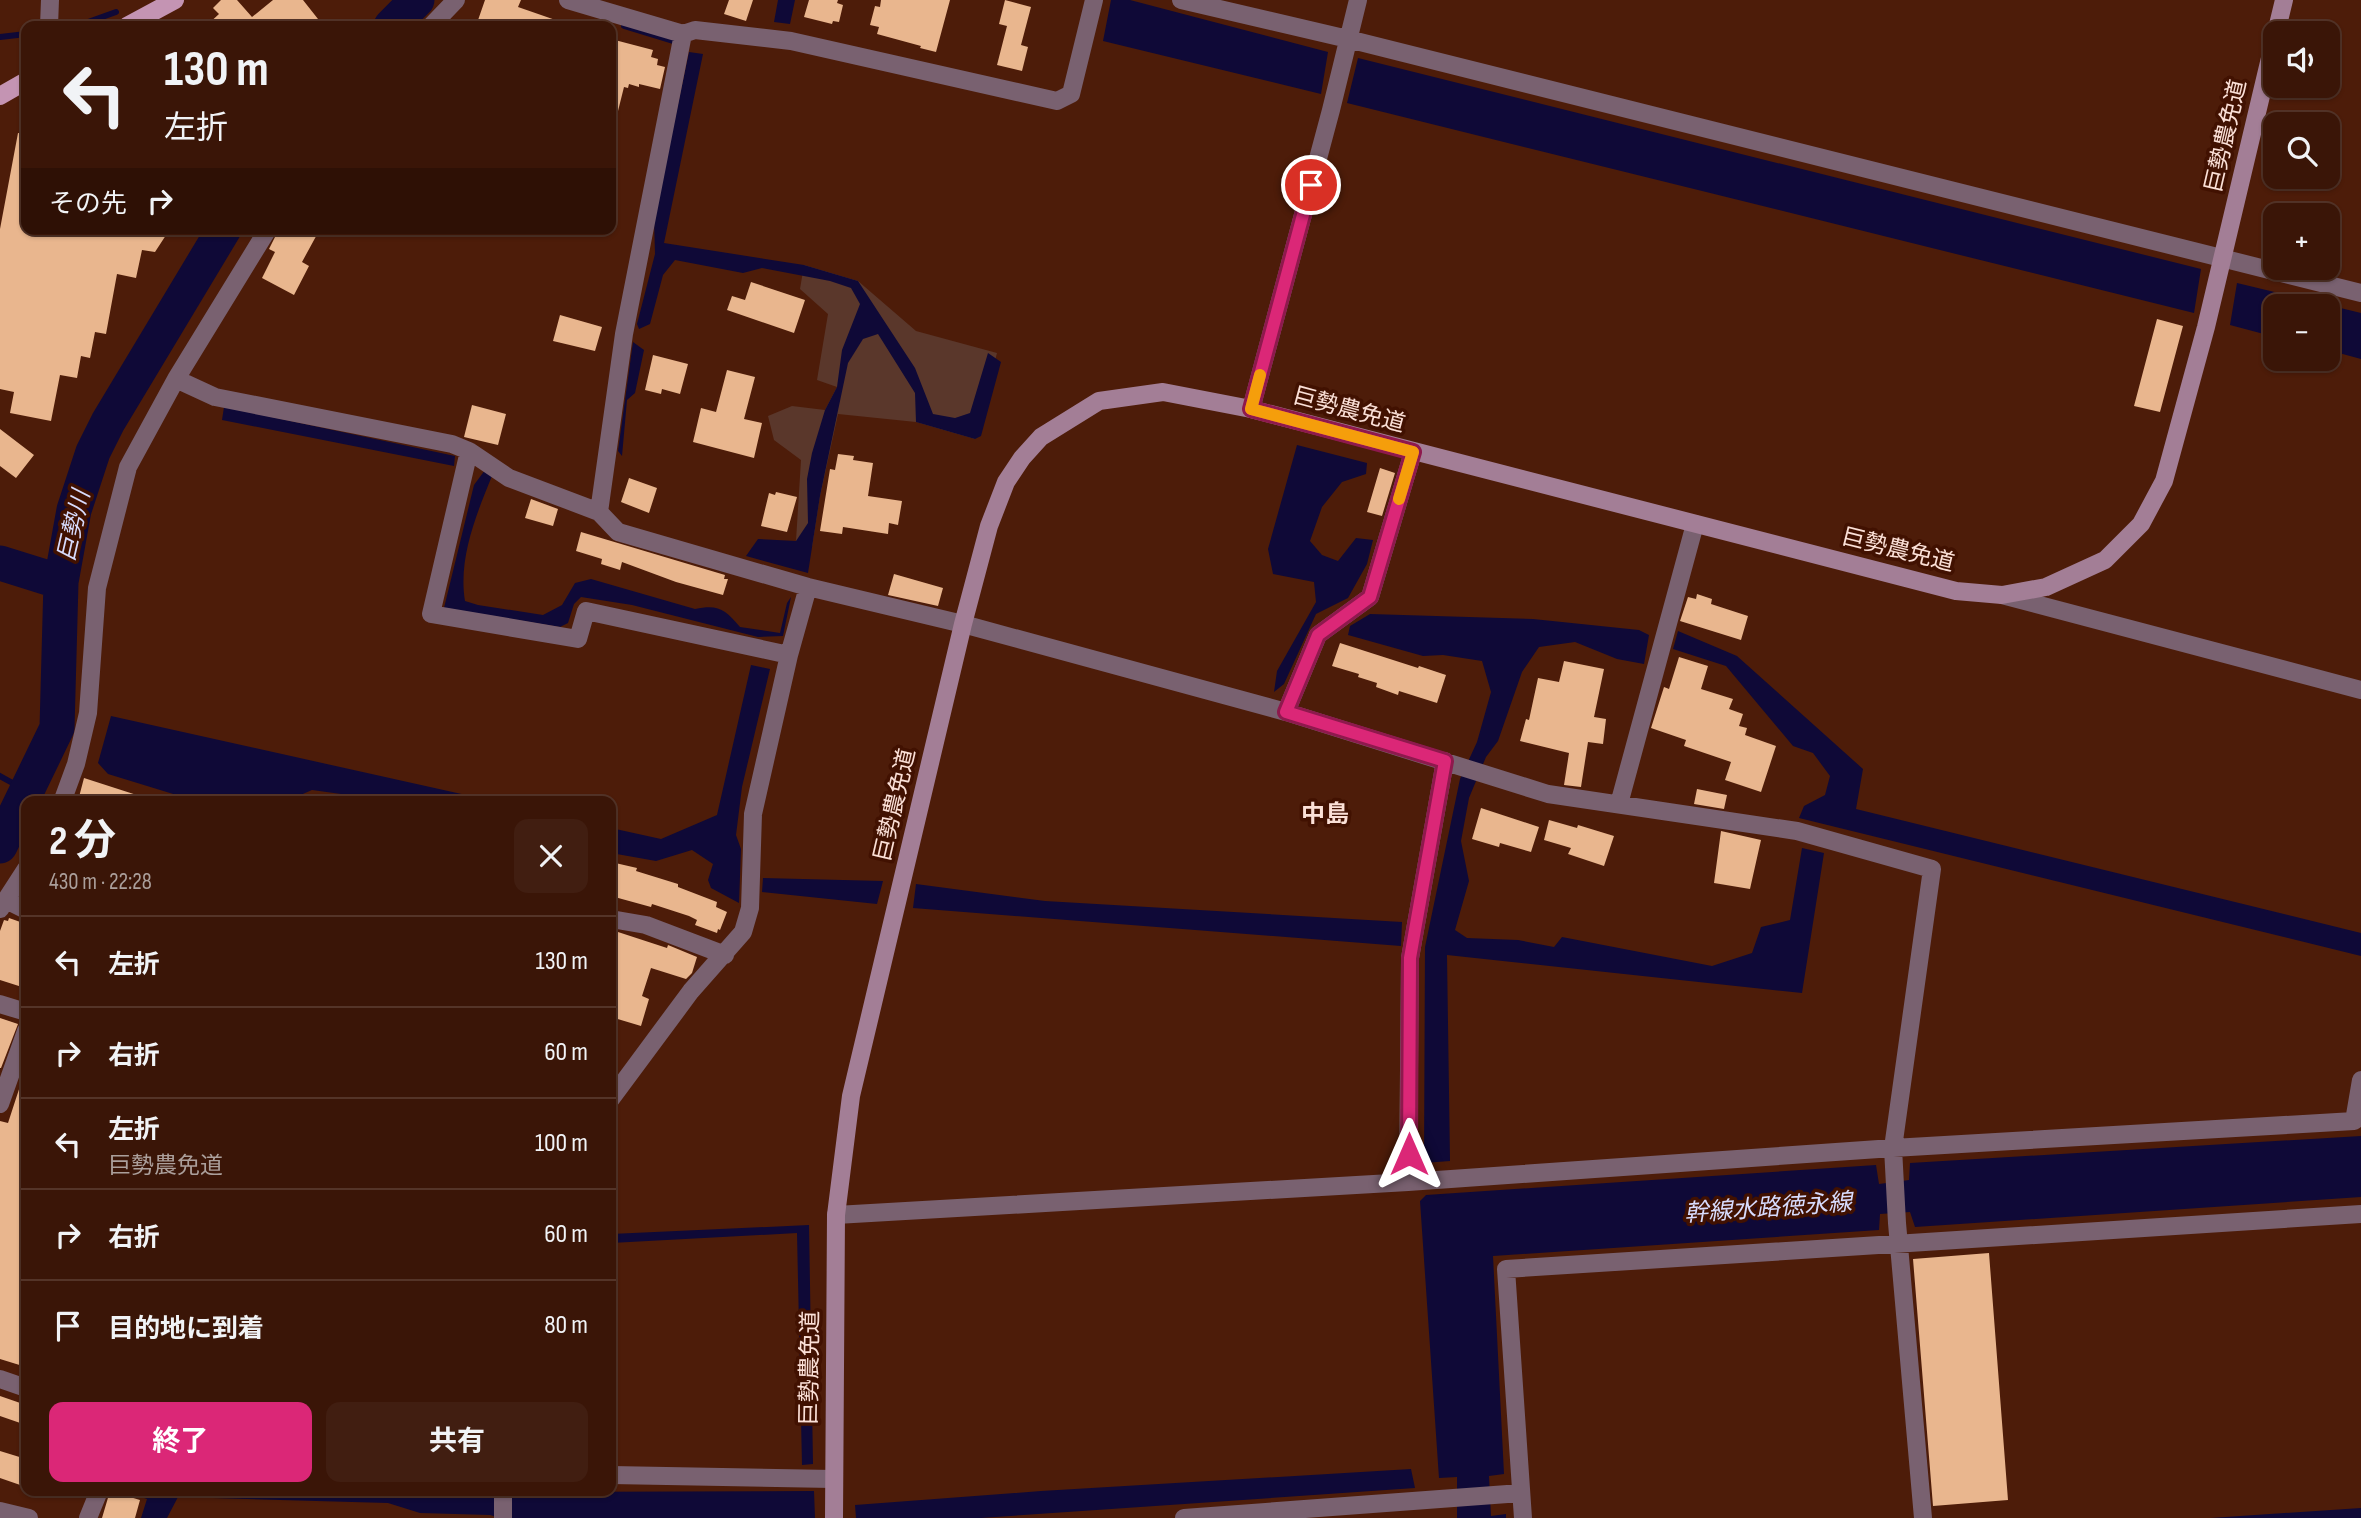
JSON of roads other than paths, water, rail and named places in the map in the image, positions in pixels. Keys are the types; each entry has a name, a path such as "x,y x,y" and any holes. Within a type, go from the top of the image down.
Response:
{"main road":[{"path":"136,21 175,0"},
{"path":"0,96 21,84"}],"street":[{"path":"48,21 50,0"},
{"path":"436,21 456,0"},
{"path":"568,0 683,34 695,30 791,41 1057,100 1071,94 1094,0"},
{"path":"1181,0 1348,39 2361,293"},
{"path":"1251,409 1357,0"},
{"name":"巨勢農免道","path":"2279,21 2284,0"},
{"path":"599,512 624,334 683,34"},
{"name":"巨勢農免道","path":"834,1518 836,1215 851,1096 963,624 989,526 1006,482 1041,436 1099,401 1163,392 1251,409 1956,591 2002,595 2046,587 2105,560 2141,524 2164,481 2206,327 2263,85"},
{"path":"64,796 76,765 88,713 97,588 128,467 176,379 264,235"},
{"path":"176,379 215,397 452,444 469,451 509,478 599,512 618,532 808,587 963,624 1286,712 1548,794 1797,831 1932,869 1894,1156 1897,1223 1923,1518"},
{"path":"469,451 431,614 578,639 586,611 789,655"},
{"path":"1286,712 1318,635 1370,597 1413,452"},
{"path":"1619,804 1695,524"},
{"path":"616,1092 691,990 743,932 750,908 753,814 789,655 808,587"},
{"path":"2002,595 2361,690"},
{"path":"1408,1182 1410,958 1452,763"},
{"path":"21,877 3,905 21,909"},
{"path":"616,920 646,925 725,955"},
{"path":"0,1003 21,1010"},
{"path":"0,1104 21,1045"},
{"path":"836,1215 1894,1156 2354,1121 2361,1080"},
{"path":"1523,1518 1506,1269 2361,1214"},
{"path":"0,1379 21,1386"},
{"path":"616,1475 833,1479"},
{"path":"1184,1518 1521,1493"},
{"path":"88,1518 97,1496"},
{"path":"503,1496 503,1518"},
{"path":"0,1511 29,1518"}],"water":[{"path":"778,0 795,0 790,24 774,22"},
{"path":"1111,0 1130,0 1328,52 1321,94 1103,41"},
{"path":"689,52 703,54 664,243 804,265 858,281 915,368 933,414 955,418 970,413 988,353 1001,362 981,436 975,439 916,422 915,393 878,334 863,339 848,363 820,496 808,573 746,556 758,539 796,541 808,523 807,479 812,453 825,410 837,387 842,350 860,304 851,288 830,281 762,268 743,273 675,260 663,275 650,324 639,329 637,324 655,254 654,219"},
{"path":"1358,58 2201,269 2194,313 1347,103"},
{"path":"2237,283 2282,294 2263,294 2263,334 2230,325"},
{"path":"2340,308 2361,313 2361,359 2340,353"},
{"path":"633,342 644,350 635,393 627,400 622,456 618,451"},
{"path":"224,407 455,456 454,466 222,420"},
{"path":"1297,445 1367,463 1366,474 1342,482 1322,507 1310,541 1322,555 1338,561 1356,538 1373,540 1367,564 1348,598 1316,614 1284,684 1274,692 1277,671 1316,602 1314,582 1273,574 1268,549"},
{"path":"485,470 492,476 466,553 463,585 465,601 543,615 562,605 575,583 591,579 695,609 720,609 740,627 780,633 791,597 783,636 758,637 632,605 581,597 574,604 568,623 560,627 444,608 474,485"},
{"path":"1370,614 1533,619 1639,630 1649,635 1644,664 1617,659 1575,642 1539,647 1522,672 1498,741 1486,757 1469,798 1461,841 1469,881 1455,930 1467,938 1518,940 1554,947 1562,937 1712,966 1752,953 1761,927 1790,920 1802,848 1824,853 1802,993 1447,955 1450,1161 1424,1163 1425,947 1460,779 1477,742 1491,692 1482,661 1443,655 1423,656 1348,635 1350,626"},
{"path":"1678,631 1737,656 1863,769 1856,809 2361,933 2361,956 1799,818 1804,806 1825,795 1830,776 1813,753 1793,746 1726,666 1673,649"},
{"path":"751,665 770,669 742,787 736,835 741,849 739,903 711,888 708,880 713,864 692,850 656,861 616,854 616,829 661,839 717,815"},
{"path":"111,716 471,796 356,796 312,790 298,796 180,796 108,774 98,763"},
{"path":"763,878 883,881 877,904 762,892"},
{"path":"916,884 1045,901 1402,922 1401,946 913,908"},
{"name":"幹線水路徳永線","path":"2361,1136 2361,1197 1915,1227 1910,1212 1880,1214 1879,1230 1493,1256 1504,1474 1489,1476 1491,1516 1506,1514 1506,1518 1457,1518 1457,1477 1439,1478 1420,1201 1426,1195 1876,1165 1879,1184 1909,1180 1910,1163"},
{"path":"809,1225 813,1464 802,1465 797,1233 616,1243 616,1234"},
{"path":"1411,1469 1415,1488 981,1518 856,1518 855,1505 1041,1491"},
{"path":"814,1491 815,1518 500,1518 490,1515 420,1513 388,1503 178,1497 167,1518 141,1518 147,1499 138,1496 616,1496 616,1492"},
{"path":"2361,1508 2361,1518 2211,1518"}],"waterway":[{"name":"巨勢川","path":"396,21 417,0"},
{"path":"91,21 116,12"},
{"path":"624,26 673,41"},
{"path":"0,37 21,35"},
{"name":"巨勢川","path":"24,796 57,728 61,582 74,510 93,452 108,422 220,235"},
{"path":"0,563 61,582"},
{"path":"0,776 27,791"},
{"name":"巨勢川","path":"0,846 21,803"}],"district":[{"name":"中島","path":"1325,814"}]}
